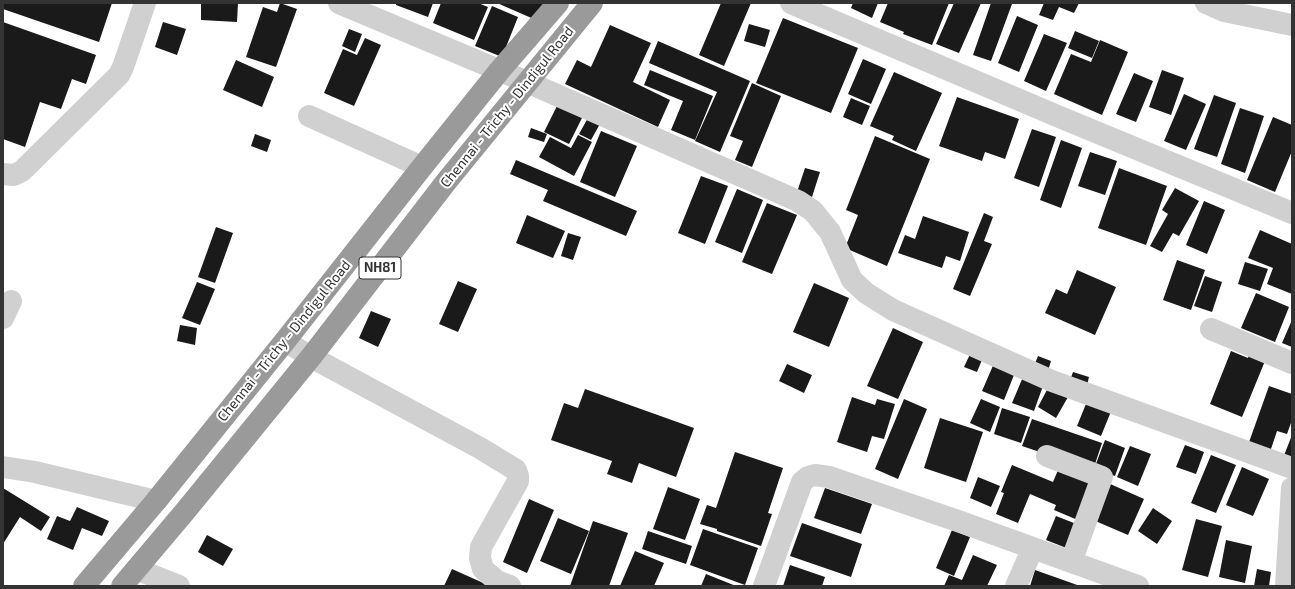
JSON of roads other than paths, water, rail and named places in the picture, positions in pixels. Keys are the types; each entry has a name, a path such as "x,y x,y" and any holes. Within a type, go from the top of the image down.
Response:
{"highway":[{"name":"Chennai - Trichy - Dindigul Road","path":"84,586 149,509 285,341 500,70 558,3"},
{"name":"Chennai - Trichy - Dindigul Road","path":"122,586 311,357 446,182 592,3"}],"street":[{"path":"3,174 14,175 22,171 119,75 145,3"},
{"path":"338,3 500,70 798,200 813,211 830,232 852,280 866,293 893,310 1052,381 1292,468"},
{"path":"791,3 1054,115 1292,213"},
{"path":"1206,3 1224,11 1292,24"},
{"path":"309,116 422,167"},
{"path":"1211,329 1292,363"},
{"path":"285,341 311,357 480,448 516,470 518,481 481,547 480,558 484,569 497,581 510,586"},
{"path":"1047,456 1102,477 1071,562"},
{"path":"3,467 35,472 149,509"},
{"path":"764,586 802,482 808,477 815,475 843,482 958,521 1138,586"},
{"path":"1286,586 1292,488"},
{"path":"1016,586 1033,548"},
{"path":"136,569 179,586"}]}
